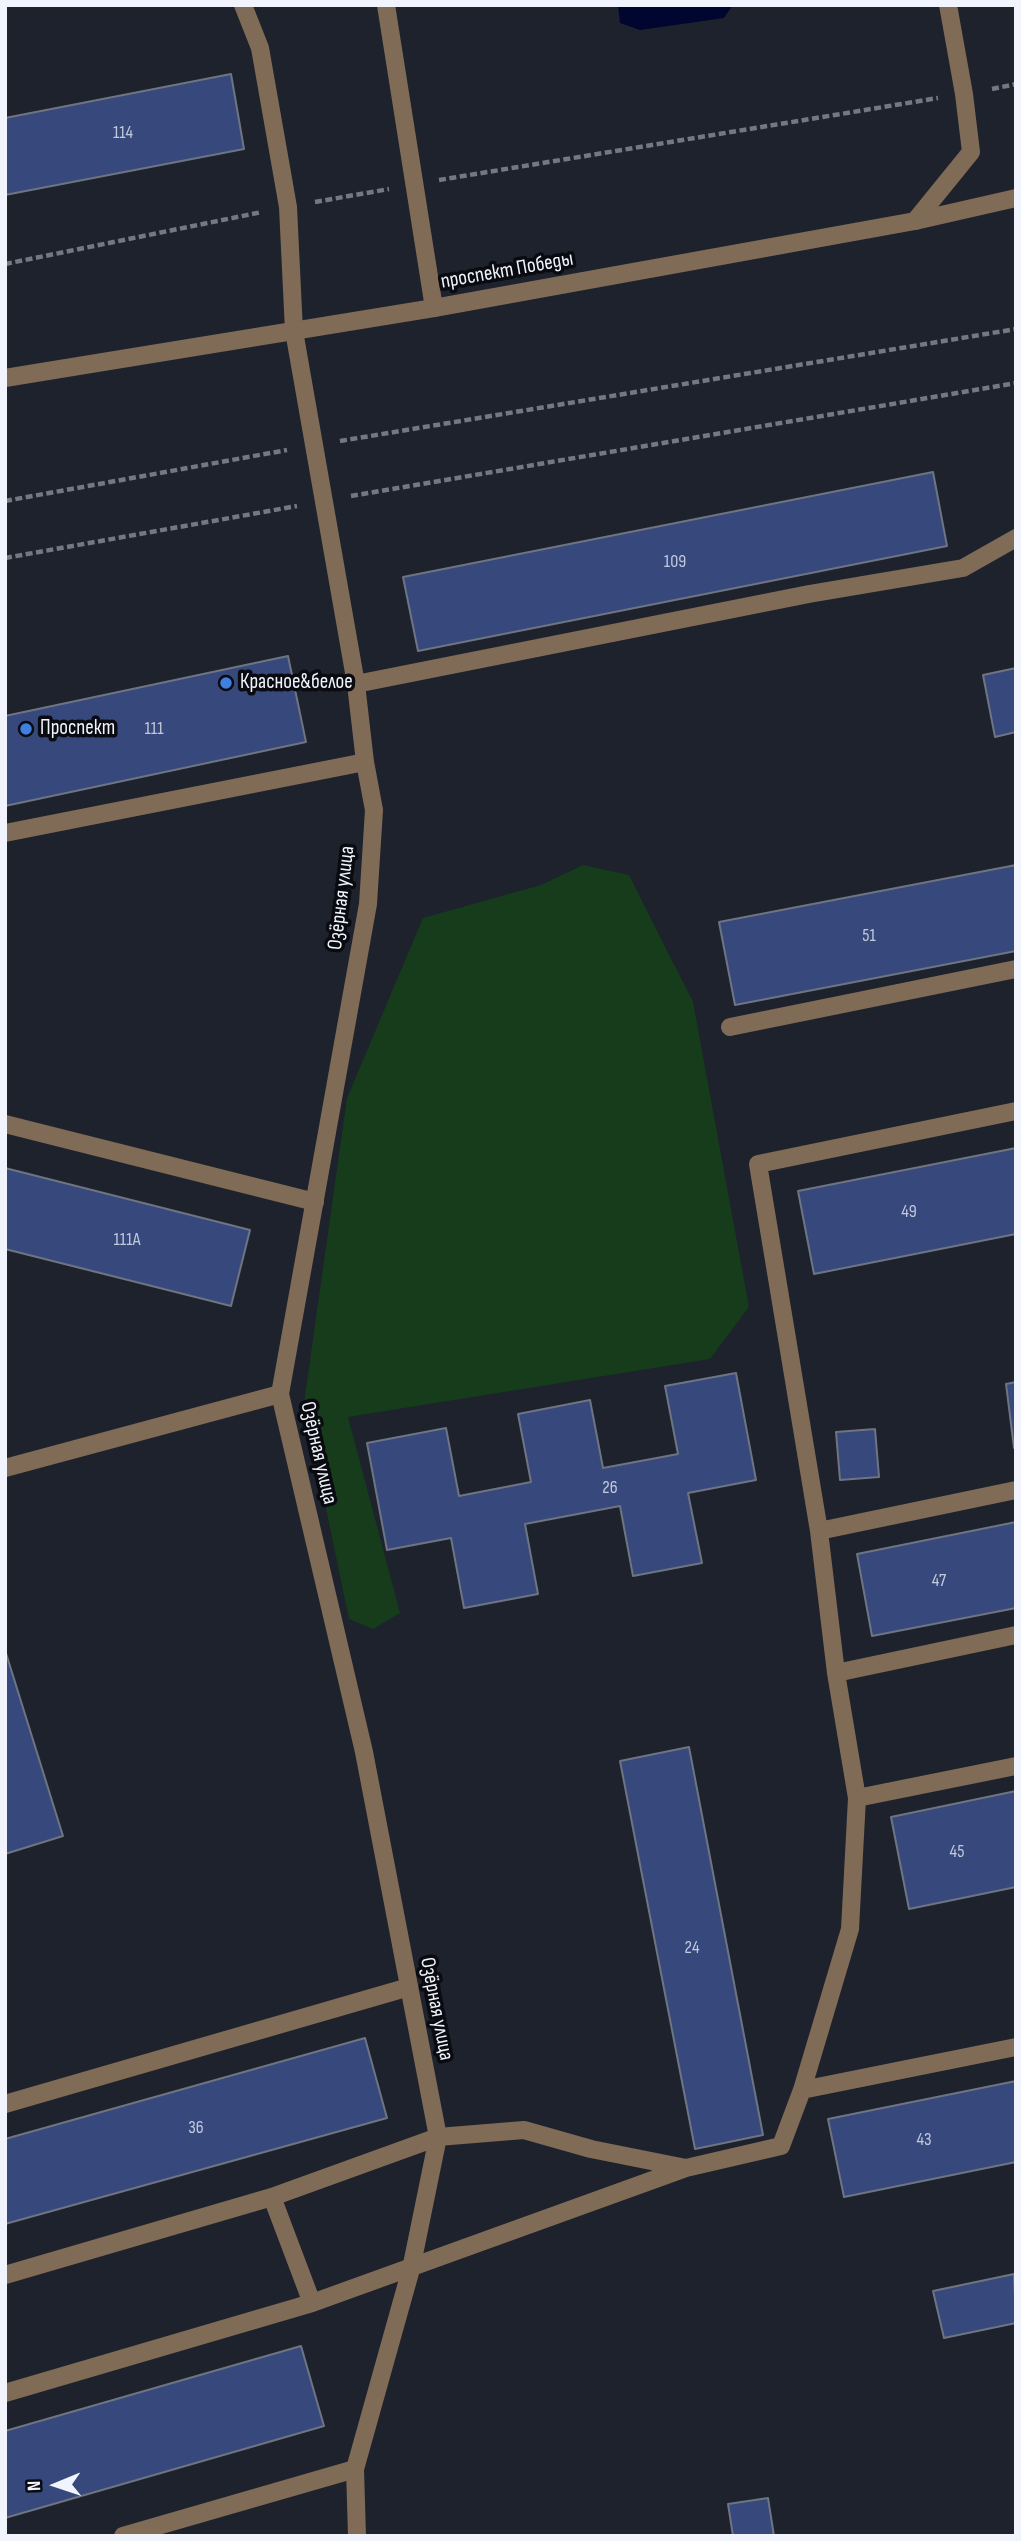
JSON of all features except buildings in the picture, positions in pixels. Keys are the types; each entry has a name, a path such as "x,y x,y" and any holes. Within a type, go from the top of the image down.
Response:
{"street":[{"name":"Озёрная улица","path":"243,5 260,48 288,207 294,331 356,684 365,762 374,810 368,904 280,1394 364,1752 438,2137 411,2269 355,2469 357,2536"},
{"path":"386,5 434,307"},
{"path":"915,221 971,152 948,5"},
{"name":"проспект Победы","path":"5,378 434,307 915,221 1016,198"},
{"path":"356,684 809,594 964,568 1016,538"},
{"path":"5,833 365,762"},
{"path":"730,1027 1016,969"},
{"path":"5,2393 312,2303 685,2168 781,2146 802,2090 850,1929 857,1798 836,1673 819,1531 758,1164 1016,1111"},
{"path":"5,1124 315,1202"},
{"path":"5,1468 280,1394"},
{"path":"819,1531 1016,1490"},
{"path":"836,1673 1016,1635"},
{"path":"857,1798 1016,1766"},
{"path":"5,2104 409,1987"},
{"path":"802,2090 1016,2047"},
{"path":"5,2275 272,2197 438,2137 524,2130 592,2149 685,2168"},
{"path":"272,2197 312,2303"},
{"path":"123,2536 355,2469"}],"path":[{"path":"5,264 288,207 1016,85"},
{"path":"5,501 313,445 1016,329"},
{"path":"5,558 1016,383"}],"green space":[{"path":"583,865 629,875 693,1002 749,1307 710,1359 348,1417 400,1613 373,1629 349,1619 304,1403 347,1098 423,918 541,885"}],"water":[{"path":"618,5 733,5 724,18 640,30 620,23"}],"place":[{"name":"Красное&белое","path":"226,683"},
{"name":"Проспект","path":"26,729"}]}
